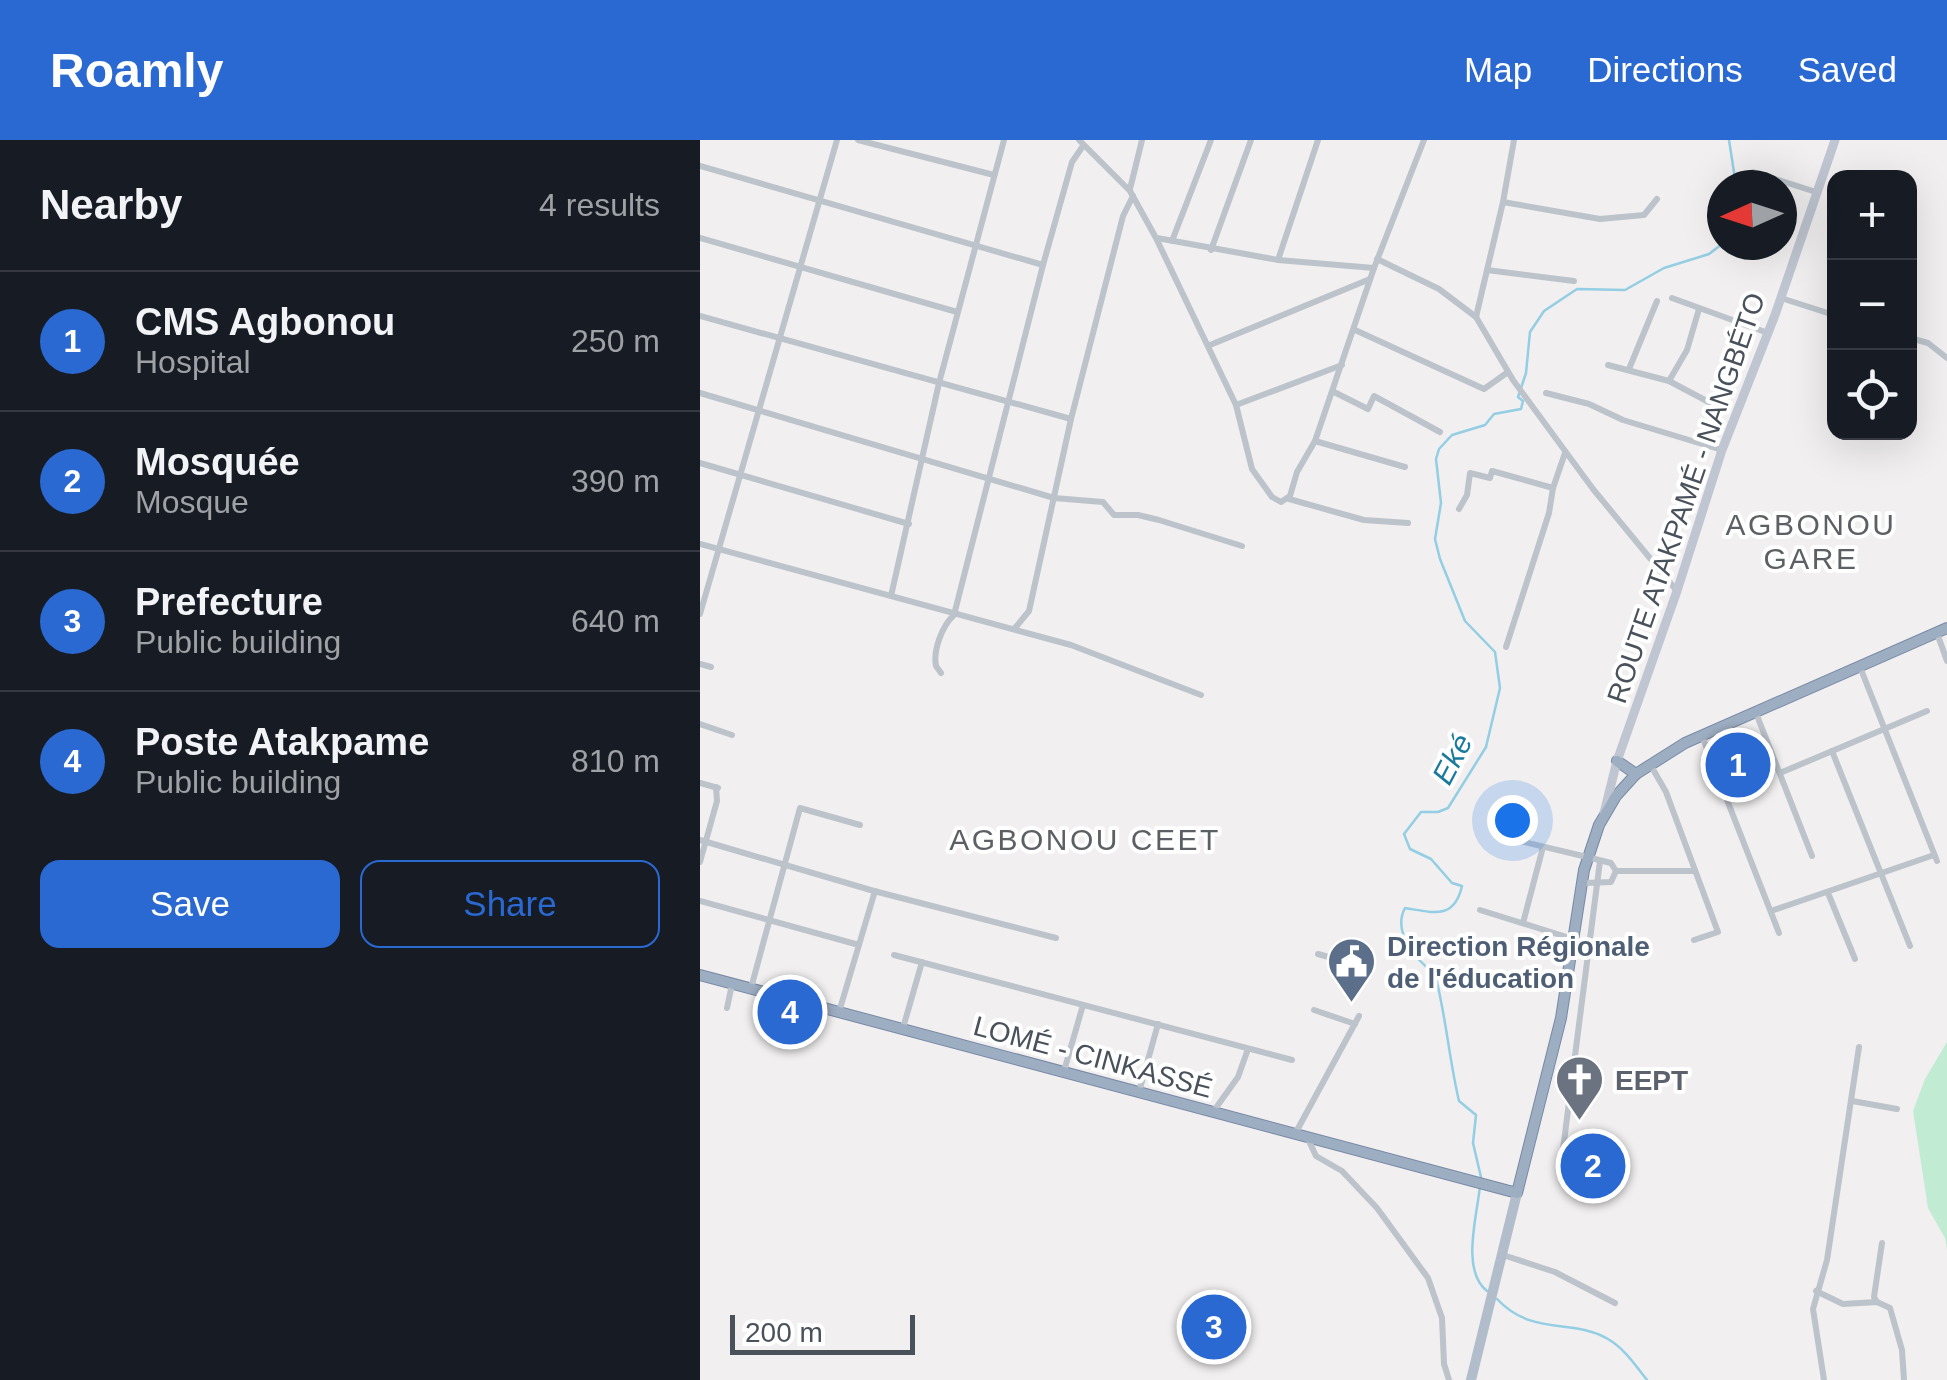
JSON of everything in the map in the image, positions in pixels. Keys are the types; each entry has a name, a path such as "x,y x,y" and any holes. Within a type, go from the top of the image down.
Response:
{"highway":[{"path":"1581,895 1592,883 1603,816 1644,768 1702,735 1942,630"},
{"path":"1617,761 1624,768 1644,768"},
{"path":"1517,1193 1556,1044 1581,895 1612,810 1644,768"},
{"name":"LOMÉ - CINKASSÉ","path":"700,974 1517,1193"}],"main road":[{"name":"ROUTE ATAKPAMÉ - NANGBÉTO","path":"1603,816 1617,761 1722,450 1781,298 1835,140"},
{"path":"1471,1380 1517,1193"}],"street":[{"path":"700,614 837,140"},
{"path":"858,140 994,175"},
{"path":"891,596 939,382 1004,140"},
{"path":"1014,628 1024,622 1029,611 1071,419 1142,140"},
{"path":"1172,241 1211,140"},
{"path":"1211,250 1251,140"},
{"path":"1278,260 1318,140"},
{"path":"941,673 936,666 936,648 947,621 954,615 1042,265 1081,143 1131,193 1156,238 1236,406 1252,469 1278,502 1290,496 1297,472 1315,442 1377,259 1424,140"},
{"path":"1476,316 1514,140"},
{"path":"700,166 1042,265"},
{"path":"1797,186 1816,192"},
{"path":"1503,202 1600,219 1644,215 1657,199"},
{"path":"700,238 957,312"},
{"path":"1156,238 1278,260 1374,268"},
{"path":"1377,259 1439,288 1476,316 1511,376 1566,452 1620,525 1677,591"},
{"path":"1487,270 1574,280"},
{"path":"1210,345 1370,279"},
{"path":"1672,298 1768,332"},
{"path":"1781,298 1827,313"},
{"path":"1629,370 1657,300"},
{"path":"1669,380 1687,350 1699,308"},
{"path":"700,316 1071,419"},
{"path":"1354,330 1484,389 1511,376"},
{"path":"1917,340 1928,343 1947,358"},
{"path":"1236,406 1343,365"},
{"path":"1608,365 1669,380 1720,408"},
{"path":"700,392 1054,498 1103,502 1114,515 1138,515 1242,546"},
{"path":"1334,392 1368,409 1374,396 1440,432"},
{"path":"1546,394 1588,404 1623,420 1722,450"},
{"path":"1315,442 1405,468"},
{"path":"1506,647 1566,452"},
{"path":"700,463 909,524"},
{"path":"1459,509 1467,495 1470,473 1490,478 1492,471 1505,473 1553,488"},
{"path":"1289,499 1364,520 1408,524"},
{"path":"700,544 1071,645 1201,695"},
{"path":"1942,630 1947,661"},
{"path":"700,664 711,667"},
{"path":"1772,911 1935,858 1860,666"},
{"path":"1780,773 1927,710"},
{"path":"1755,712 1812,856"},
{"path":"700,724 732,734"},
{"path":"1702,735 1779,933"},
{"path":"1832,751 1910,946"},
{"path":"1644,768 1666,792 1718,932 1694,940"},
{"path":"700,783 718,788 700,862"},
{"path":"750,988 800,808 860,825"},
{"path":"1503,836 1610,863 1616,871"},
{"path":"703,841 1056,938"},
{"path":"1523,923 1543,847"},
{"path":"1616,871 1694,871"},
{"path":"1562,1158 1592,883 1611,882 1616,871"},
{"path":"838,1012 876,891"},
{"path":"1828,894 1855,960"},
{"path":"700,901 859,944"},
{"path":"1480,910 1574,940"},
{"path":"894,954 1292,1060"},
{"path":"1318,954 1360,966"},
{"path":"902,1029 922,962"},
{"path":"727,1008 732,983"},
{"path":"1063,1072 1084,1005"},
{"path":"1295,1135 1357,1020 1314,1010"},
{"path":"1138,1093 1158,1024"},
{"path":"1824,1380 1813,1309 1826,1260 1858,1048"},
{"path":"1212,1113 1238,1077 1248,1049"},
{"path":"1852,1101 1897,1108"},
{"path":"1308,1139 1316,1156 1342,1170 1377,1208 1428,1278 1442,1318 1444,1364 1449,1380"},
{"path":"1876,1302 1882,1243"},
{"path":"1503,1256 1554,1272 1615,1303"},
{"path":"1816,1291 1843,1304 1876,1302 1893,1312 1904,1380"}],"green space":[{"path":"1947,1042 1947,1249 1928,1208 1913,1111 1925,1079"}],"waterway":[{"name":"Eké","path":"1729,140 1734,170"},
{"name":"Eké","path":"1481,1177 1473,1143 1476,1115 1459,1101 1435,974 1408,945 1402,926 1405,908 1441,912 1454,905 1458,897 1462,886 1452,883 1431,859 1410,849 1404,834 1421,812 1448,808 1486,747 1500,688 1495,652 1465,621 1440,559 1435,539 1441,503 1436,459 1439,449 1452,435 1485,425 1494,414 1521,409 1523,401 1518,397 1526,373 1530,332 1544,311 1577,289 1625,290 1664,268 1707,255"},
{"name":"Eké","path":"1480,1185 1472,1256 1479,1282 1487,1291"},
{"name":"Eké","path":"1497,1299 1524,1318 1581,1329 1608,1339 1625,1352 1647,1380"}],"place":[{"name":"CMS Agbonou","path":"1738,765"},
{"name":"Direction Régionale de l'éducation","path":"1352,1004"},
{"name":"Poste Atakpame","path":"790,1012"},
{"name":"EEPT","path":"1580,1122"},
{"name":"Mosquée","path":"1593,1166"},
{"name":"Prefecture","path":"1214,1327"}],"district":[{"name":"AGBONOU GARE","path":"1811,541"},
{"name":"AGBONOU CEET","path":"1085,839"}]}
